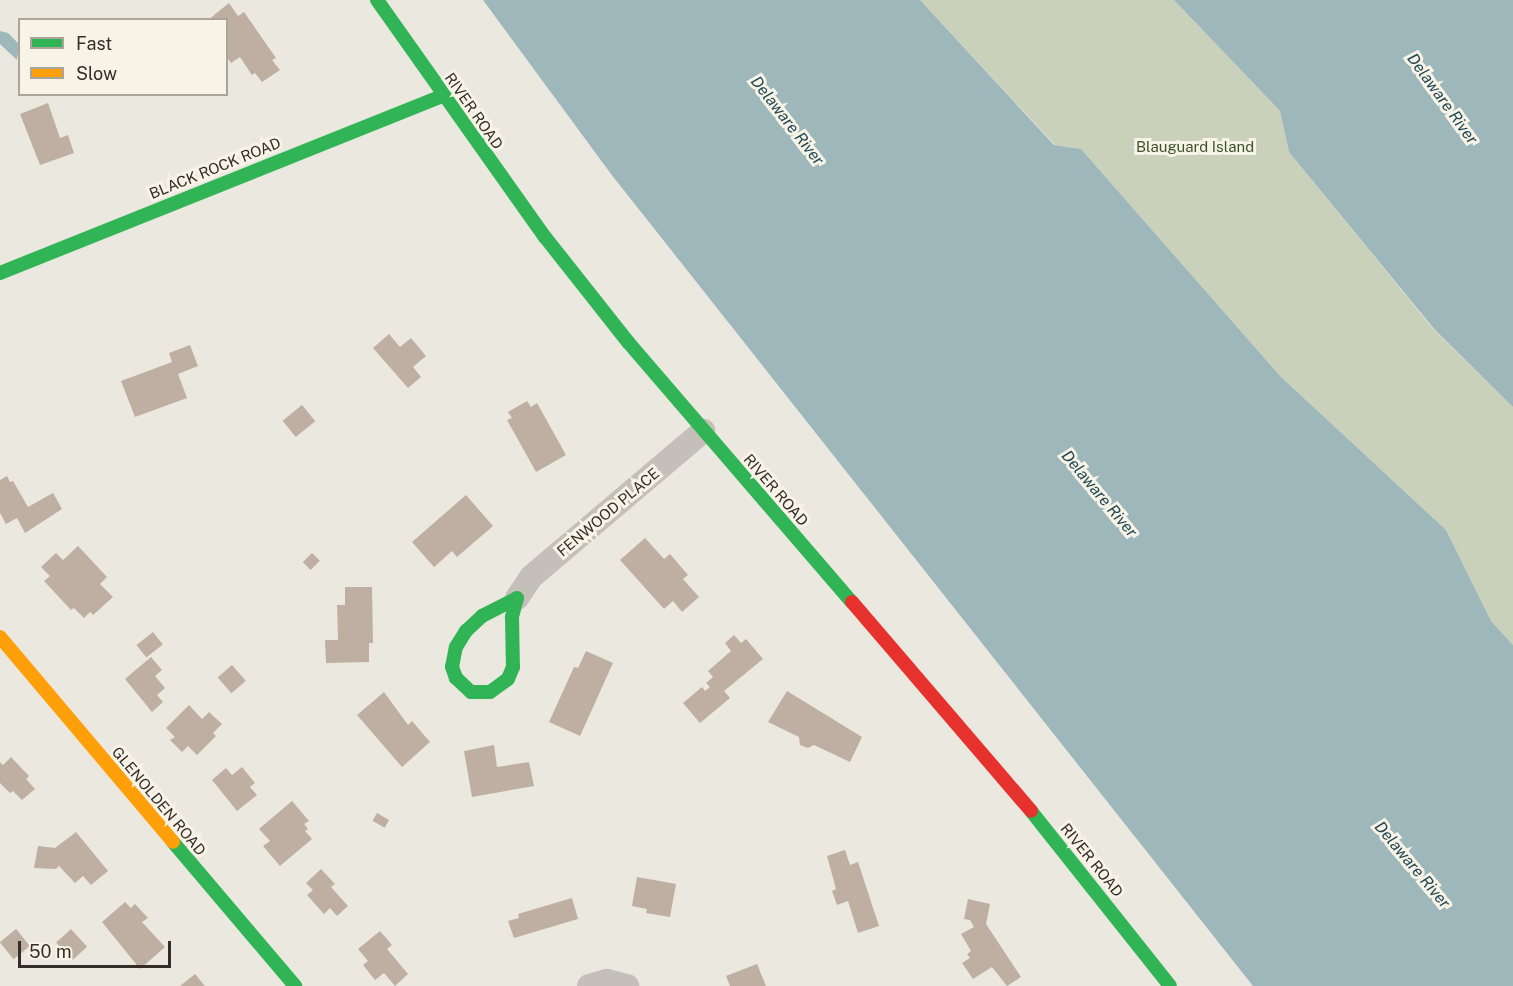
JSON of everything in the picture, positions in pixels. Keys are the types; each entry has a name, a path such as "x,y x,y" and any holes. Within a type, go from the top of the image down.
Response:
{"main road":[{"name":"RIVER ROAD","path":"377,0 544,237 628,342 1016,791 1170,986"},
{"name":"BLACK ROCK ROAD","path":"0,273 330,139 443,96"},
{"name":"FENWOOD PLACE","path":"518,598 512,617 513,667 508,679 490,692 471,692 456,678 452,667 456,647 466,631 482,616 518,598"},
{"name":"GLENOLDEN ROAD","path":"0,637 295,986"}],"street":[{"name":"FENWOOD PLACE","path":"518,598 531,577 703,431"},
{"path":"589,986 607,981 627,986"}],"green space":[{"name":"Blauguard Island","path":"920,0 1174,0 1280,111 1289,152 1434,330 1513,407 1513,645 1491,621 1446,530 1280,376 1081,149 1055,145"}],"water":[{"name":"Delaware River","path":"483,0 920,0 1054,145 1081,149 1280,376 1446,530 1491,621 1513,645 1513,986 1253,986 611,174"},
{"name":"Delaware River","path":"1174,0 1513,0 1513,407 1435,330 1289,152 1280,111"},
{"path":"0,31 8,33 18,43 17,60 0,44"}],"building":[{"path":"229,3 238,16 244,12 276,58 272,60 280,70 262,82 255,73 252,75 240,57 231,63 228,59 228,18 210,18"},
{"path":"48,103 60,138 68,135 74,153 40,165 20,114"},
{"path":"389,334 400,347 411,338 426,356 413,367 421,377 408,388 373,348"},
{"path":"190,345 198,366 178,374 187,398 135,417 121,381 172,362 169,353"},
{"path":"527,401 531,407 537,403 566,455 536,472 507,420 512,418 508,412"},
{"path":"302,405 315,421 296,437 283,421"},
{"path":"7,476 10,482 13,481 28,507 53,493 62,509 25,533 17,518 6,524 0,513 0,480"},
{"path":"466,495 493,526 457,557 452,551 434,567 412,542"},
{"path":"645,538 664,559 670,554 688,575 683,579 699,597 682,612 673,601 664,609 620,560"},
{"path":"78,546 107,577 100,584 113,597 93,615 90,612 84,618 74,608 71,610 44,581 50,576 41,567 56,553 63,560"},
{"path":"312,553 320,561 311,570 303,562"},
{"path":"345,587 372,587 373,643 369,643 369,662 326,663 325,640 338,640 337,605 345,605"},
{"path":"153,632 163,645 146,658 136,645"},
{"path":"734,635 741,643 746,639 763,659 724,691 730,698 700,723 683,703 702,687 705,691 710,687 706,683 713,677 708,671 731,651 725,643"},
{"path":"586,651 613,663 580,736 549,722 574,667 578,668"},
{"path":"151,657 162,670 155,676 165,688 157,695 163,702 152,712 125,679"},
{"path":"232,665 246,681 231,693 218,677"},
{"path":"787,691 862,737 850,762 814,745 808,748 800,745 799,737 768,722"},
{"path":"384,692 408,725 412,721 430,742 402,767 357,715"},
{"path":"189,705 202,719 209,712 222,724 213,733 216,736 197,755 188,746 182,752 170,740 175,737 166,728"},
{"path":"494,745 497,767 529,762 534,786 472,797 464,751"},
{"path":"11,757 29,776 26,779 35,789 22,800 0,783 0,762 3,765"},
{"path":"242,767 255,783 250,787 257,795 237,811 212,780 226,768 232,775"},
{"path":"292,801 309,821 304,824 308,829 305,831 312,839 280,866 263,846 270,841 259,829"},
{"path":"377,813 389,820 385,828 372,821"},
{"path":"76,832 108,871 91,885 83,876 75,883 59,866 56,869 34,868 38,846 55,848"},
{"path":"845,850 850,865 858,862 879,926 858,933 848,901 837,905 832,891 836,889 827,856"},
{"path":"321,869 335,884 331,887 348,906 337,916 330,908 324,914 307,895 313,890 306,883"},
{"path":"637,877 676,884 670,917 646,913 647,909 632,906"},
{"path":"572,898 578,919 514,938 508,921 519,918 518,914"},
{"path":"968,899 990,904 986,924 1021,977 1007,986 992,967 973,979 962,963 970,958 967,954 971,951 961,934 974,927 970,920 964,919"},
{"path":"125,902 131,908 135,904 148,918 142,922 165,947 140,969 102,922"},
{"path":"16,929 30,946 14,959 0,942"},
{"path":"71,929 87,947 72,960 56,942"},
{"path":"380,931 392,945 387,949 408,974 395,986 384,973 375,980 363,965 368,961 358,949"},
{"path":"757,964 766,986 730,986 726,976"},
{"path":"195,974 205,986 180,986"}],"traffic: fast":[{"path":"377,0 545,237 628,342 852,602"},
{"path":"0,273 443,96"},
{"path":"517,598 512,617 513,667 508,679 490,692 471,692 456,678 452,667 456,647 466,631 482,616 517,598"},
{"path":"1031,811 1170,986"},
{"path":"173,842 295,986"}],"traffic: slow":[{"path":"0,637 173,842"}],"traffic: jam":[{"path":"852,602 1031,811"}]}
